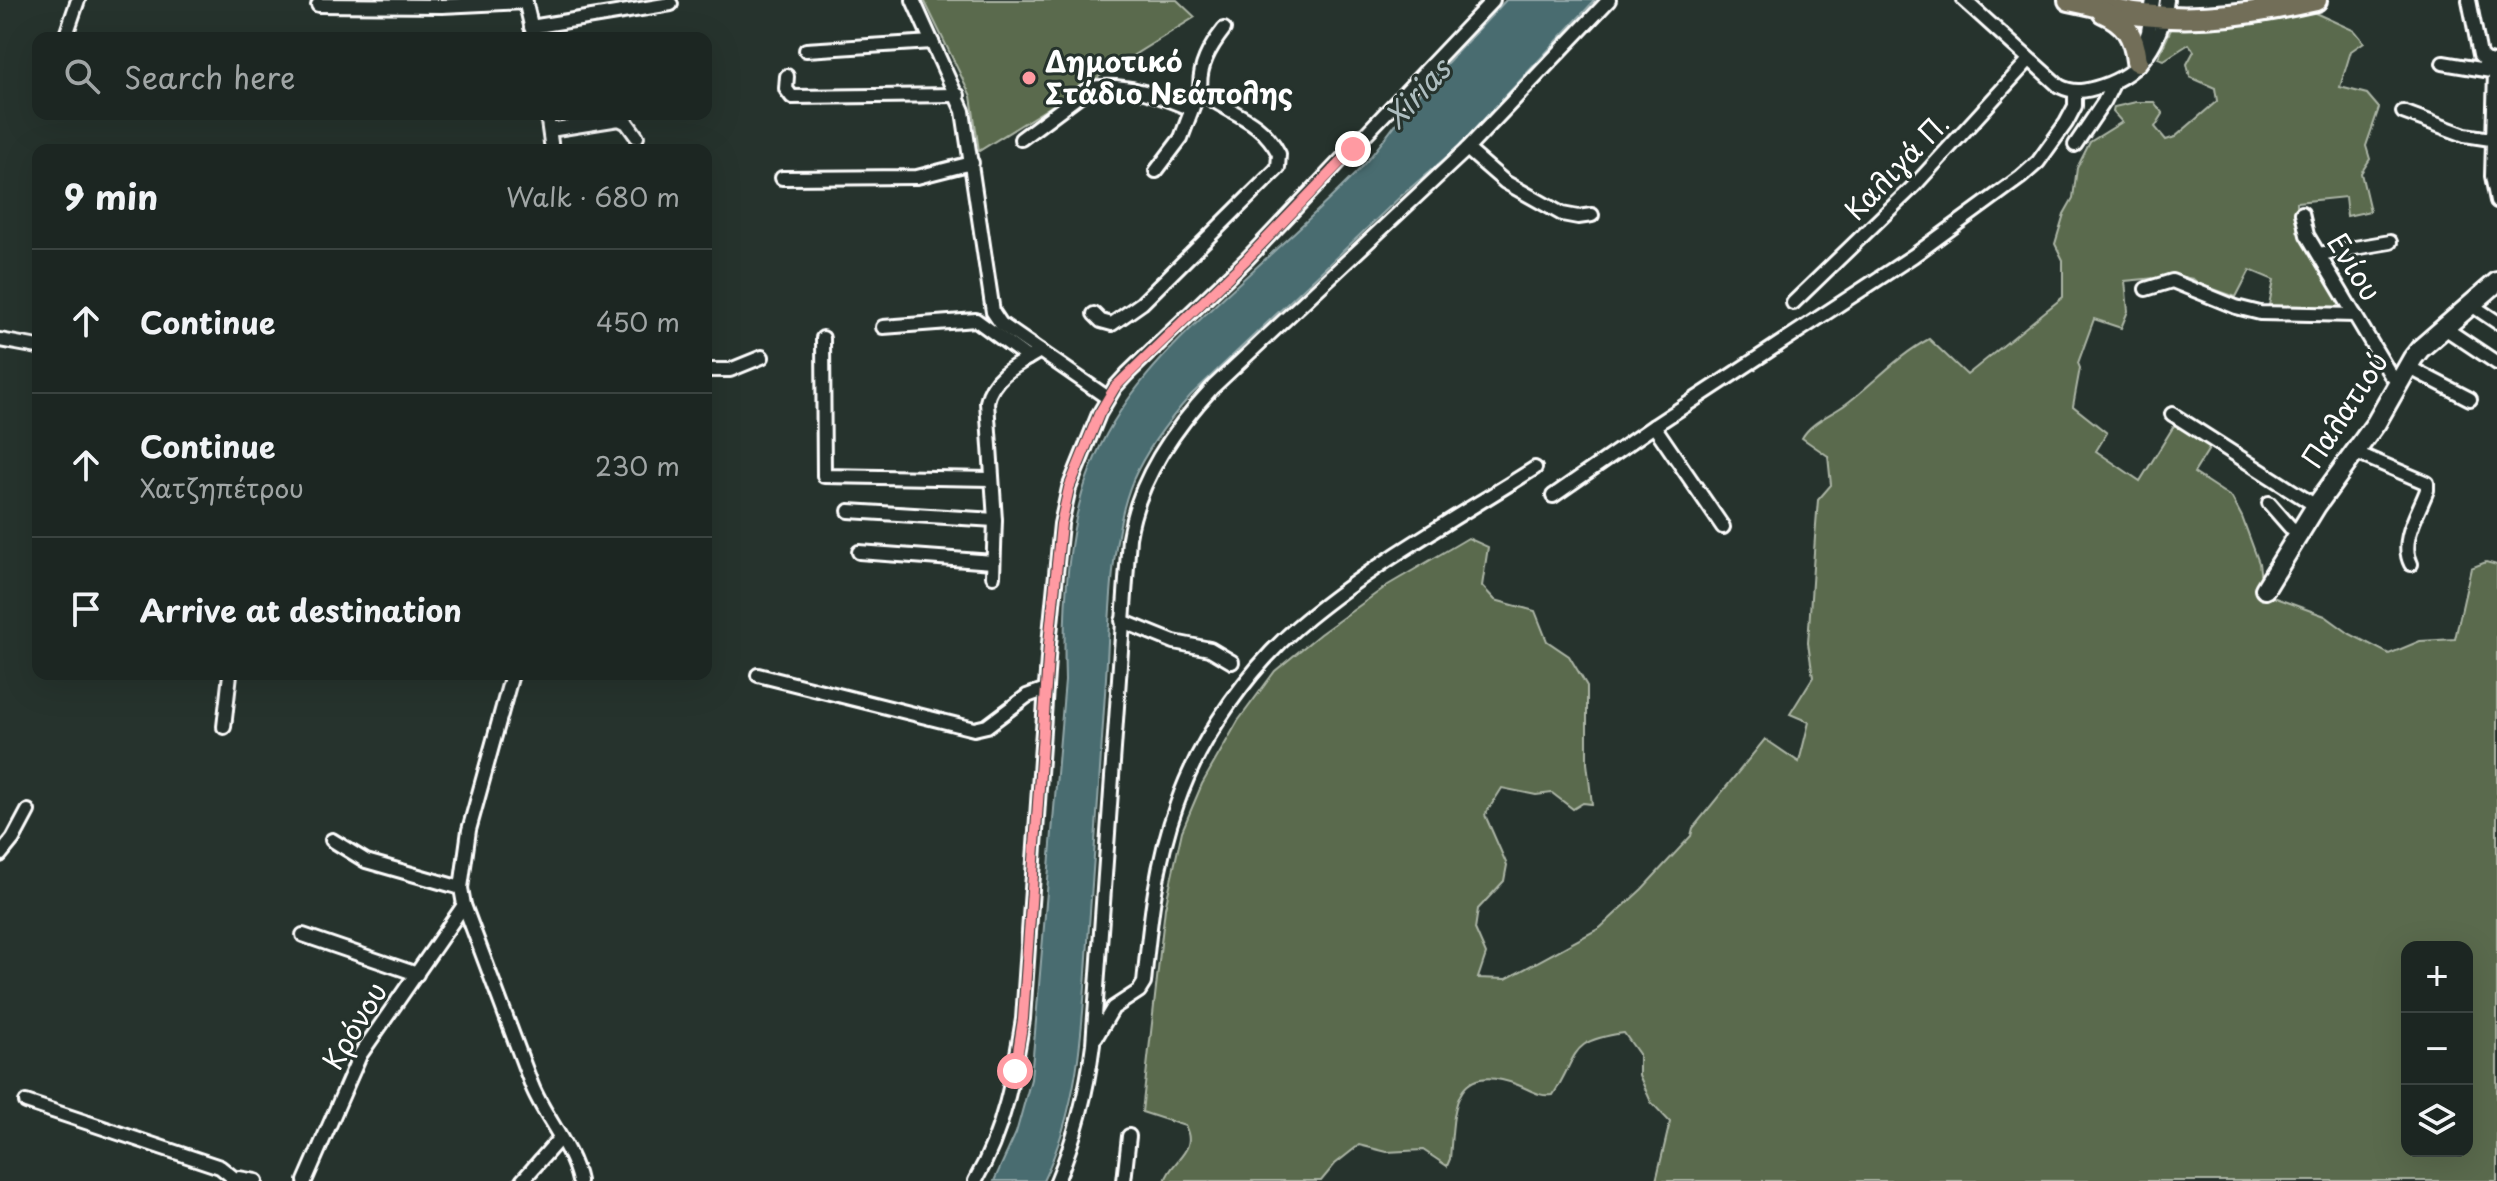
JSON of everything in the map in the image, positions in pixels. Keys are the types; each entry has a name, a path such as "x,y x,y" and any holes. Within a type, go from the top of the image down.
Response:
{"main road":[{"path":"2079,2 2234,15 2316,0"},
{"path":"2079,2 2121,22 2130,31 2135,66"}],"street":[{"path":"67,32 78,0"},
{"path":"913,0 958,95 972,163 993,312 1001,324 1108,398"},
{"path":"975,1181 1006,1109 1023,1019 1046,689 1062,519 1069,488 1108,398 1127,374 1247,259 1343,160 1493,0"},
{"path":"1057,1181 1077,1127 1093,1044 1129,538 1134,512 1149,474 1186,419 1220,380 1467,149 1609,0"},
{"path":"1964,0 2059,86 2075,92 2114,82 2135,66 2159,8"},
{"path":"2469,0 2480,55 2496,69"},
{"path":"318,5 442,6 526,1 532,32"},
{"path":"537,32 671,4"},
{"path":"1156,171 1181,138 1200,88 1208,51 1224,29"},
{"path":"806,50 932,42"},
{"name":"Καλιγά Π.","path":"1793,303 1933,167 2029,60"},
{"path":"2443,63 2496,69"},
{"path":"2496,69 2492,176 2497,201"},
{"path":"787,76 786,89 792,97 958,95"},
{"path":"2075,145 2114,82"},
{"path":"1021,139 1088,89 1101,86 1162,97 1191,109"},
{"path":"1094,314 1101,321 1112,324 1142,303 1278,168 1279,154 1259,129 1227,106 1204,95 1200,88"},
{"path":"1553,496 1913,256 2021,177 2038,162 2066,123 2075,106 2075,92"},
{"path":"2403,112 2465,135 2495,140"},
{"path":"548,120 551,144"},
{"path":"550,130 613,120"},
{"path":"621,120 637,137"},
{"path":"1467,149 1505,182 1562,214 1578,217 1592,215"},
{"path":"782,178 917,177 972,163"},
{"name":"Ενίου","path":"2302,213 2307,235 2390,374 2404,375"},
{"path":"2319,254 2390,242"},
{"path":"2146,289 2172,281 2236,307 2260,313 2355,315"},
{"name":"Παλατιού","path":"2265,589 2316,506 2376,423 2420,349 2497,282"},
{"path":"2473,306 2497,322"},
{"path":"883,327 976,320 1028,358"},
{"path":"2446,329 2497,363"},
{"path":"823,338 824,476 991,479"},
{"path":"0,340 32,346"},
{"path":"993,576 995,520 987,402 989,390 998,378 1040,351"},
{"path":"712,370 730,370 762,357"},
{"path":"2404,375 2470,399"},
{"path":"2172,414 2316,506"},
{"path":"1654,426 1723,527"},
{"path":"2354,452 2427,483 2406,545 2411,564"},
{"path":"1093,1044 1113,1008 1139,991 1144,983 1155,883 1177,804 1199,754 1220,718 1253,674 1306,619 1345,589 1535,468"},
{"path":"2269,503 2290,527 2299,532"},
{"path":"849,511 995,520"},
{"path":"859,552 993,562"},
{"path":"1122,621 1174,642 1210,649 1232,662"},
{"path":"758,675 974,729 987,726 1027,696 1046,689"},
{"path":"224,727 229,680"},
{"path":"510,680 469,830 461,888 464,905 535,1094 576,1169 579,1181"},
{"path":"0,855 28,811"},
{"path":"332,840 366,861 461,888"},
{"name":"Κρόνου","path":"305,1181 360,1055 464,905"},
{"path":"303,935 417,974"},
{"path":"26,1102 220,1167 233,1180 256,1181"},
{"path":"1124,1181 1129,1136"},
{"path":"522,1181 559,1139"}],"green space":[{"name":"Δημοτικό Στάδιο Νεάπολης","path":"924,0 1177,0 1195,17 979,151 971,96"},
{"path":"2313,12 2355,31 2364,42 2351,51 2340,87 2367,94 2379,108 2366,146 2370,159 2361,173 2370,211 2347,216 2345,197 2297,202 2297,231 2347,308 2279,308 2269,305 2274,280 2250,270 2236,297 2193,279 2177,276 2125,281 2128,311 2121,328 2094,319 2078,363 2080,368 2073,406 2107,433 2096,451 2140,481 2177,421 2212,444 2194,473 2232,498 2259,563 2262,588 2267,595 2325,616 2350,634 2389,654 2420,641 2455,639 2471,568 2486,562 2497,565 2497,1181 1656,1181 1670,1122 1651,1102 1639,1075 1639,1054 1624,1033 1593,1040 1577,1051 1553,1095 1539,1094 1496,1079 1480,1079 1468,1085 1460,1095 1456,1108 1447,1166 1423,1150 1387,1152 1359,1145 1335,1164 1321,1181 1165,1181 1189,1142 1185,1126 1142,1112 1165,908 1182,831 1202,784 1238,721 1275,671 1388,585 1468,538 1488,547 1482,586 1495,600 1535,611 1547,641 1569,656 1587,686 1587,763 1592,804 1583,803 1573,809 1552,793 1536,795 1502,788 1485,815 1507,865 1504,881 1478,909 1475,929 1486,954 1478,978 1506,979 1600,928 1642,889 1691,836 1693,828 1765,739 1799,762 1809,722 1790,714 1813,677 1808,643 1818,500 1831,485 1828,456 1802,438 1816,423 1846,404 1906,353 1929,339 1967,375 2063,297 2063,260 2055,244 2064,214 2073,198 2077,168 2090,142 2122,122 2113,112 2114,107 2154,102 2163,114 2155,127 2166,140 2175,137 2217,101 2215,88 2190,77 2187,64 2194,51 2189,44 2164,60 2158,58 2172,27 2255,22"}],"water":[{"path":"1506,0 1595,0 1458,147 1401,196 1191,395 1159,435 1133,480 1125,502 1112,577 1085,992 1073,1088 1056,1151 1043,1181 994,1181 1016,1133 1031,1079 1065,680 1068,574 1082,494 1101,444 1130,396 1166,354 1355,174 1423,90"}],"place":[{"name":"Δημοτικό Στάδιο Νεάπολης","path":"1029,78"}],"route":[{"path":"1015,1071 1023,1019 1049,644 1061,524 1069,488 1099,414 1115,387 1247,259 1353,149"}],"water label":[{"name":"Xirias","path":"1418,94"}]}
